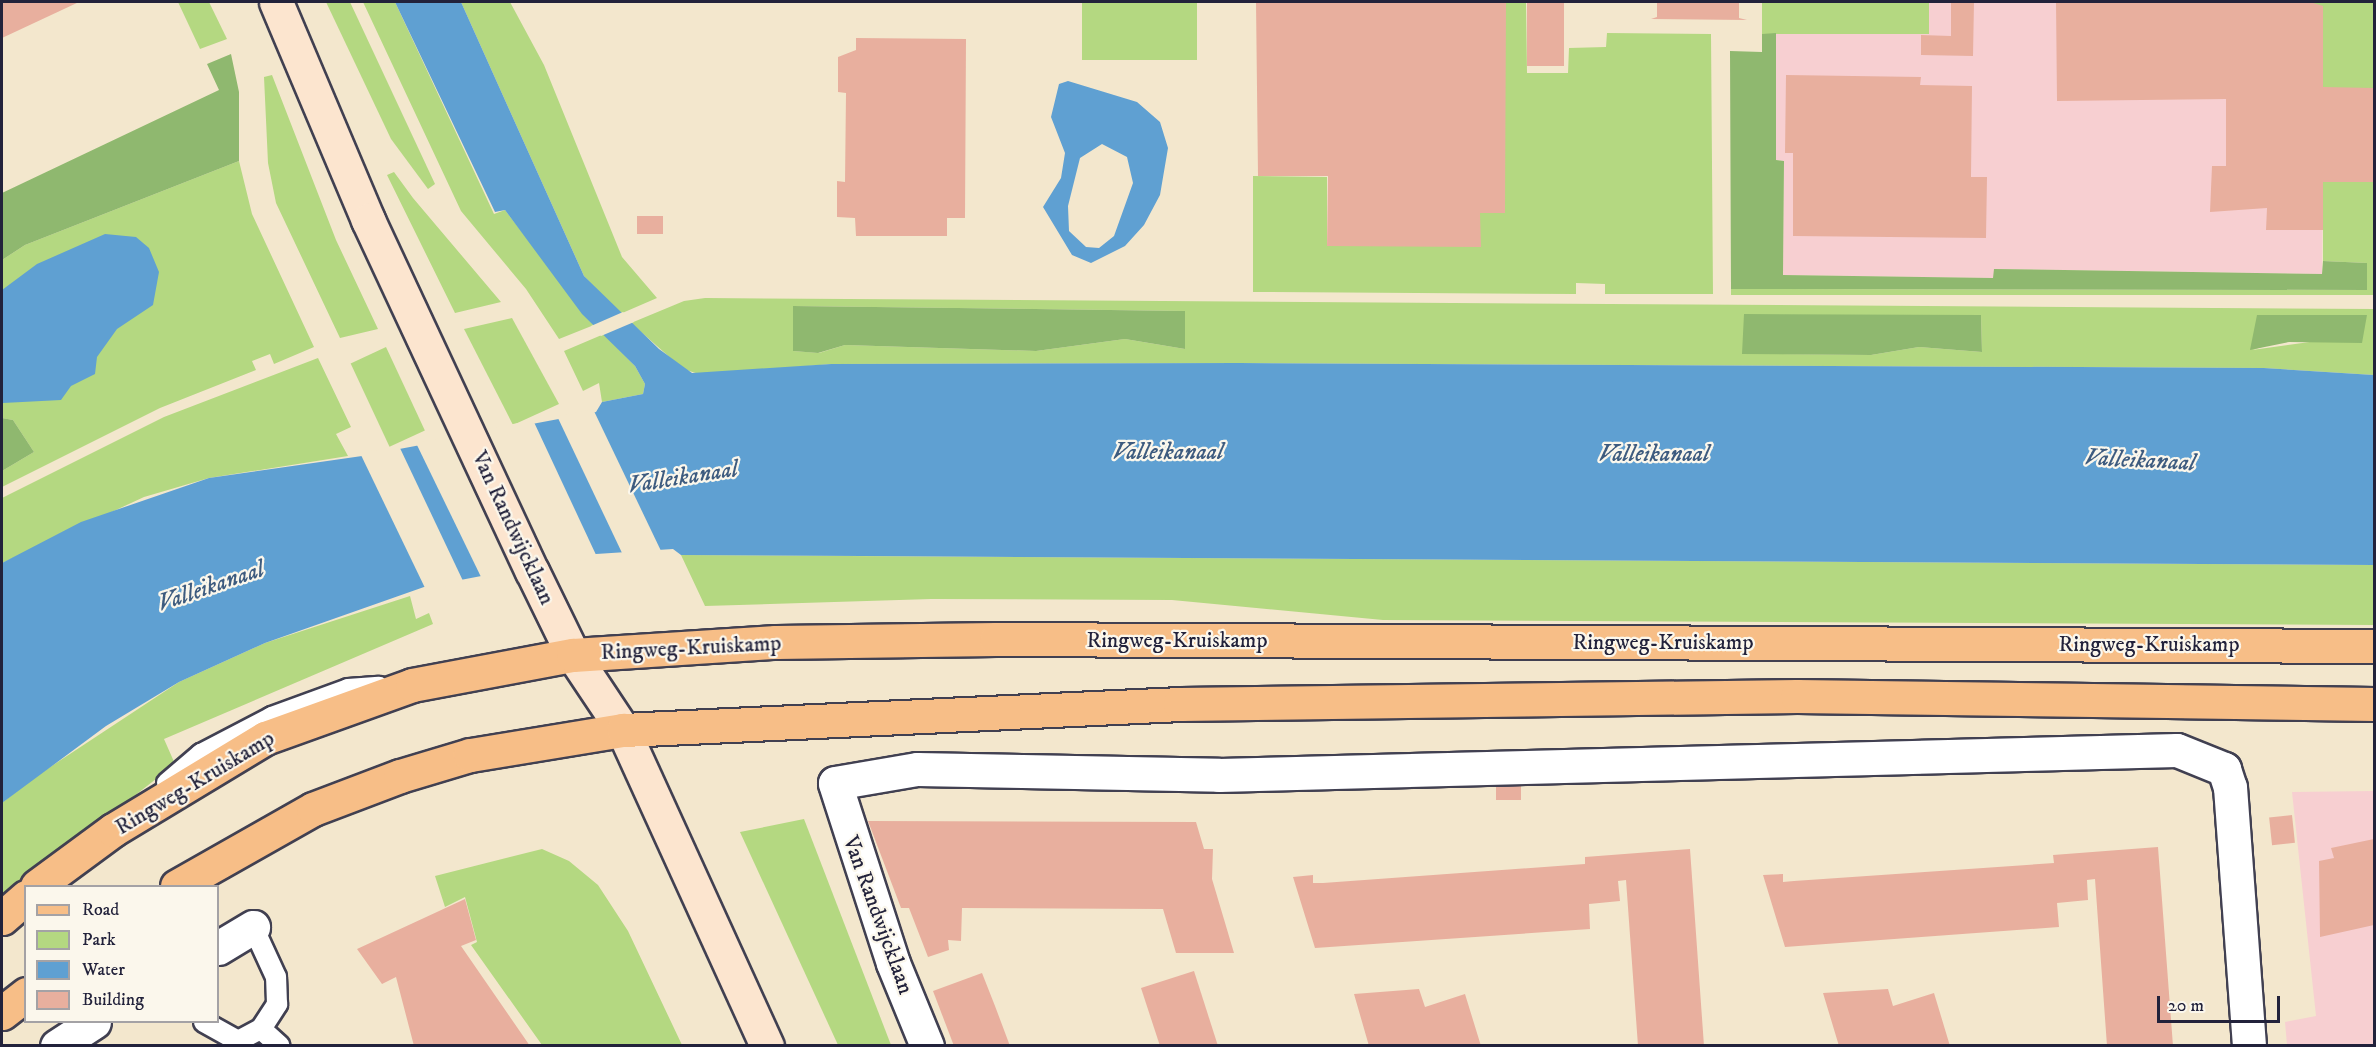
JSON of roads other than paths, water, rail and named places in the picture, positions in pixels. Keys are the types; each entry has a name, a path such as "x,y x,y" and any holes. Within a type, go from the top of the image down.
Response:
{"main road":[{"name":"Ringweg-Kruiskamp","path":"38,885 113,830 266,738 412,685 573,655 776,642 996,639 2374,646"},
{"path":"179,885 313,809 400,776 470,754 623,730 1180,704 1797,696 2374,704"},
{"path":"2,918 24,899"},
{"path":"2,1013 24,996"}],"street":[{"name":"Van Randwijcklaan","path":"276,2 368,220 532,571 573,655 623,730 767,1046"},
{"name":"Van Randwijcklaan","path":"927,1046 893,963 835,783 917,769 1219,775 2177,750 2224,769 2236,814 2249,1046"},
{"path":"219,947 253,927"},
{"path":"57,1046 92,1023"}],"lane":[{"path":"206,1023 238,1041 261,1029 277,1004 276,977 253,927"},
{"path":"261,1029 280,1046"}],"water":[{"name":"Valleikanaal","path":"395,2 461,2 584,276 659,349 692,373 831,364 1240,363 2264,368 2374,375 2374,565 681,555 673,549 596,554 424,587 265,643 179,682 106,726 2,803 2,563 81,522 209,478 362,456 596,412 602,402 643,394 645,384 635,366 582,314 505,210 495,212"},
{"path":"1068,81 1137,102 1160,122 1168,148 1160,195 1144,225 1125,246 1091,263 1072,255 1043,207 1061,178 1065,153 1051,117 1059,84","holes":["1102,144 1127,157 1133,183 1114,236 1099,248 1086,247 1069,231 1068,206 1080,158"]},
{"path":"105,234 136,237 149,248 159,272 153,305 117,329 97,357 95,374 71,386 61,400 3,403 2,290 37,264"}]}
